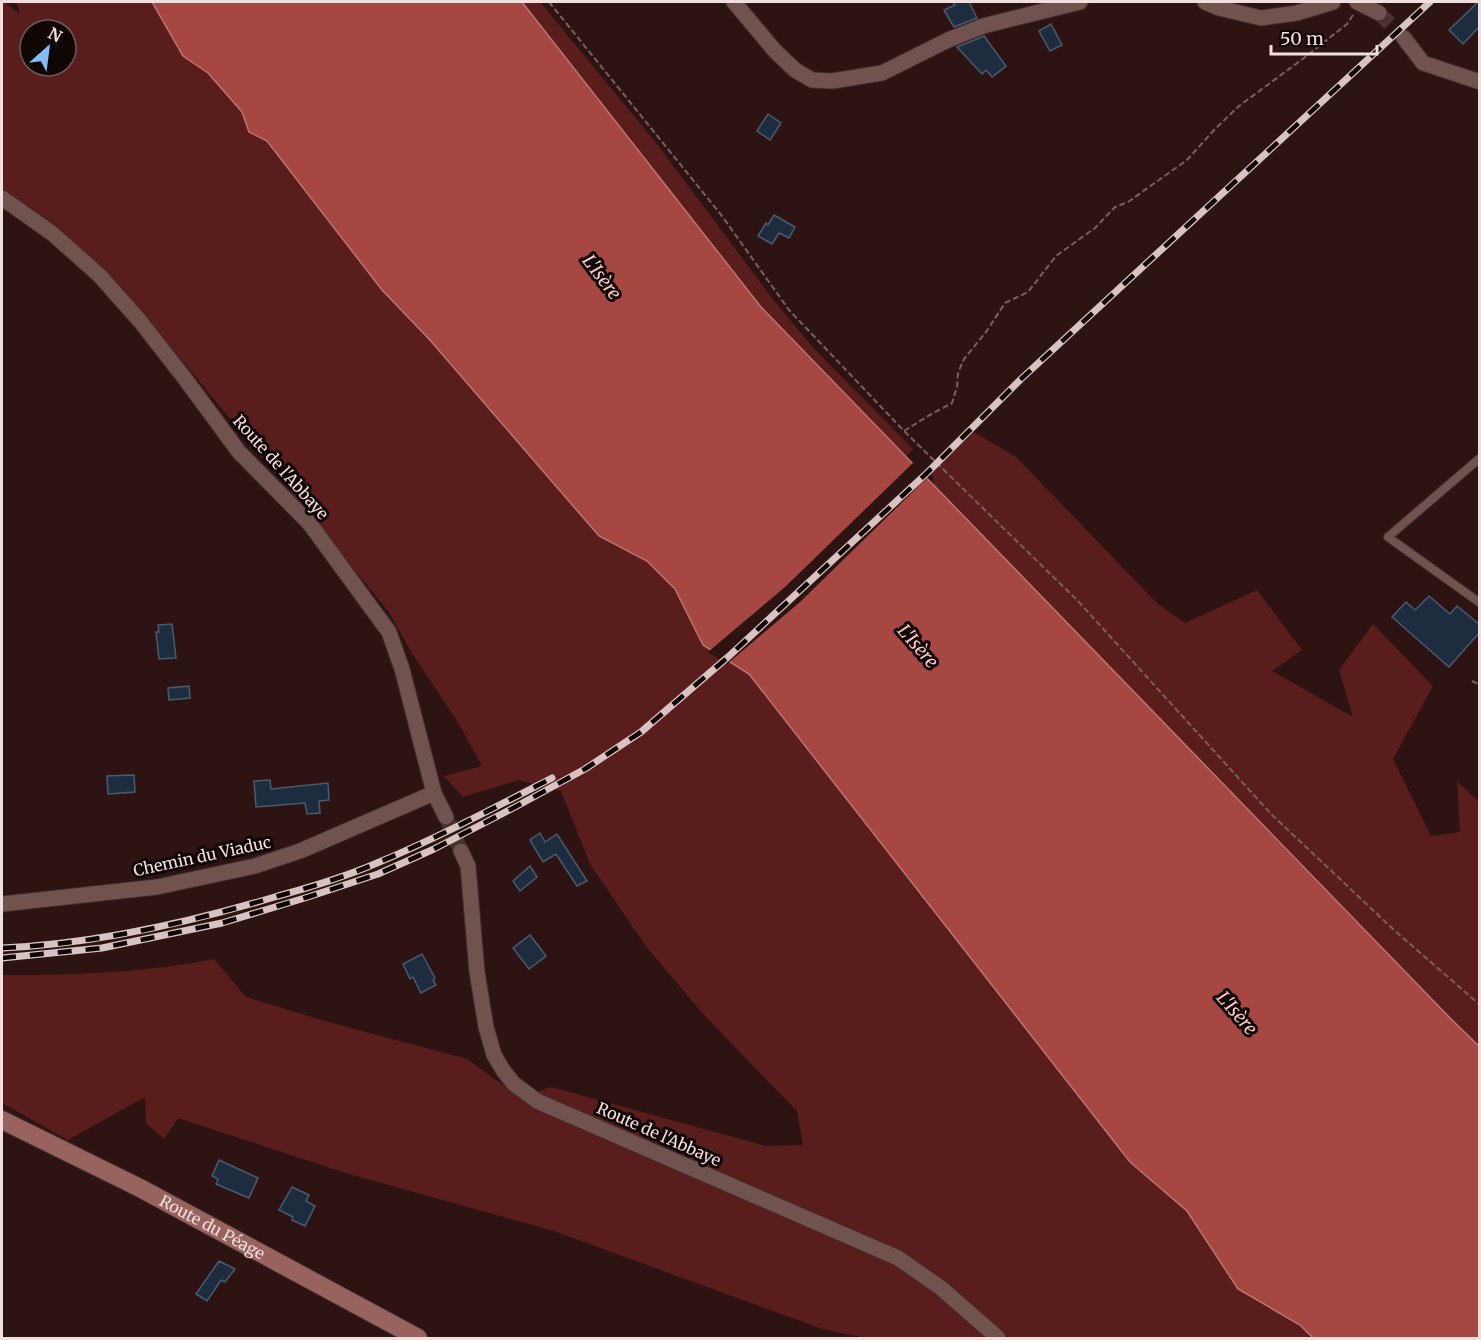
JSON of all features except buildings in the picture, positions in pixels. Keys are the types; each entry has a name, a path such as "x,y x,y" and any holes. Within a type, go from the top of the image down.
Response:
{"street":[{"path":"734,2 775,51 795,70 812,80 832,81 882,73 948,40 983,26 1080,2"},
{"path":"1206,2 1219,8 1261,18 1297,13 1333,2"},
{"path":"1359,2 1379,13"},
{"path":"1404,39 1423,63 1479,82"},
{"name":"Route de l'Abbaye","path":"2,198 53,234 100,276 140,321 239,452 310,525 389,632 402,669 434,793 446,817"},
{"name":"Chemin du Viaduc","path":"2,904 158,887 255,866 300,851 434,793"},
{"name":"Route de l'Abbaye","path":"461,851 468,866 477,972 486,1027 494,1055 513,1083 537,1101 898,1258 941,1288 998,1338"},
{"name":"Route du Péage","path":"2,1120 140,1188 418,1338"}],"lane":[{"path":"1479,459 1388,537 1479,603"}],"path":[{"path":"549,2 722,216 789,310 904,431 1078,600 1271,814 1394,930 1479,1005"},
{"path":"904,431 952,404 958,373 964,359 986,332 1005,303 1028,292 1056,256 1095,228 1115,207 1128,202 1187,160 1239,106 1347,24 1359,2"},
{"path":"1472,681 1479,685"}],"shaded area":[{"path":"2,2 20,14 16,2 152,2 183,56 208,73 242,112 249,132 267,141 382,290 429,339 599,536 647,561 675,589 703,645 749,674 1130,1162 1187,1211 1238,1288 1300,1325 1313,1338 866,1338 822,1329 554,1231 349,1174 178,1118 164,1139 146,1123 145,1097 68,1140 2,1103 2,975 108,972 214,959 246,997 467,1059 521,1098 551,1087 766,1146 803,1145 797,1111 703,1014 645,945 590,864 561,791 519,780 463,797 444,776 482,766 459,724 410,650 389,612 143,313 60,228 2,188"},
{"path":"522,2 540,2 657,144 775,302 816,351 913,449 906,456 761,307"},
{"path":"974,432 1016,457 1158,604 1185,623 1257,590 1302,650 1272,671 1353,717 1339,670 1373,624 1433,686 1393,759 1431,836 1460,832 1457,781 1479,802 1479,1046 934,486 932,471"}],"water":[{"name":"L'Isère","path":"152,2 522,2 761,307 1479,1046 1479,1338 1313,1338 1300,1325 1238,1289 1187,1211 1130,1162 749,674 703,645 675,589 647,561 599,536 429,339 382,290 267,141 249,132 242,112 208,73 183,56"}],"pier":[{"path":"915,461 929,476 800,602 727,664 708,652 785,587"}],"tunnel":[{"path":"1379,13 1404,38"},
{"path":"446,817 461,851"}],"railway":[{"path":"2,958 102,948 222,923 378,874 434,849 517,806 585,769 641,732 728,657 928,472 1021,379 1430,2"},
{"path":"2,948 72,942 141,931 210,915 315,885 365,868 422,843 552,778"}]}
